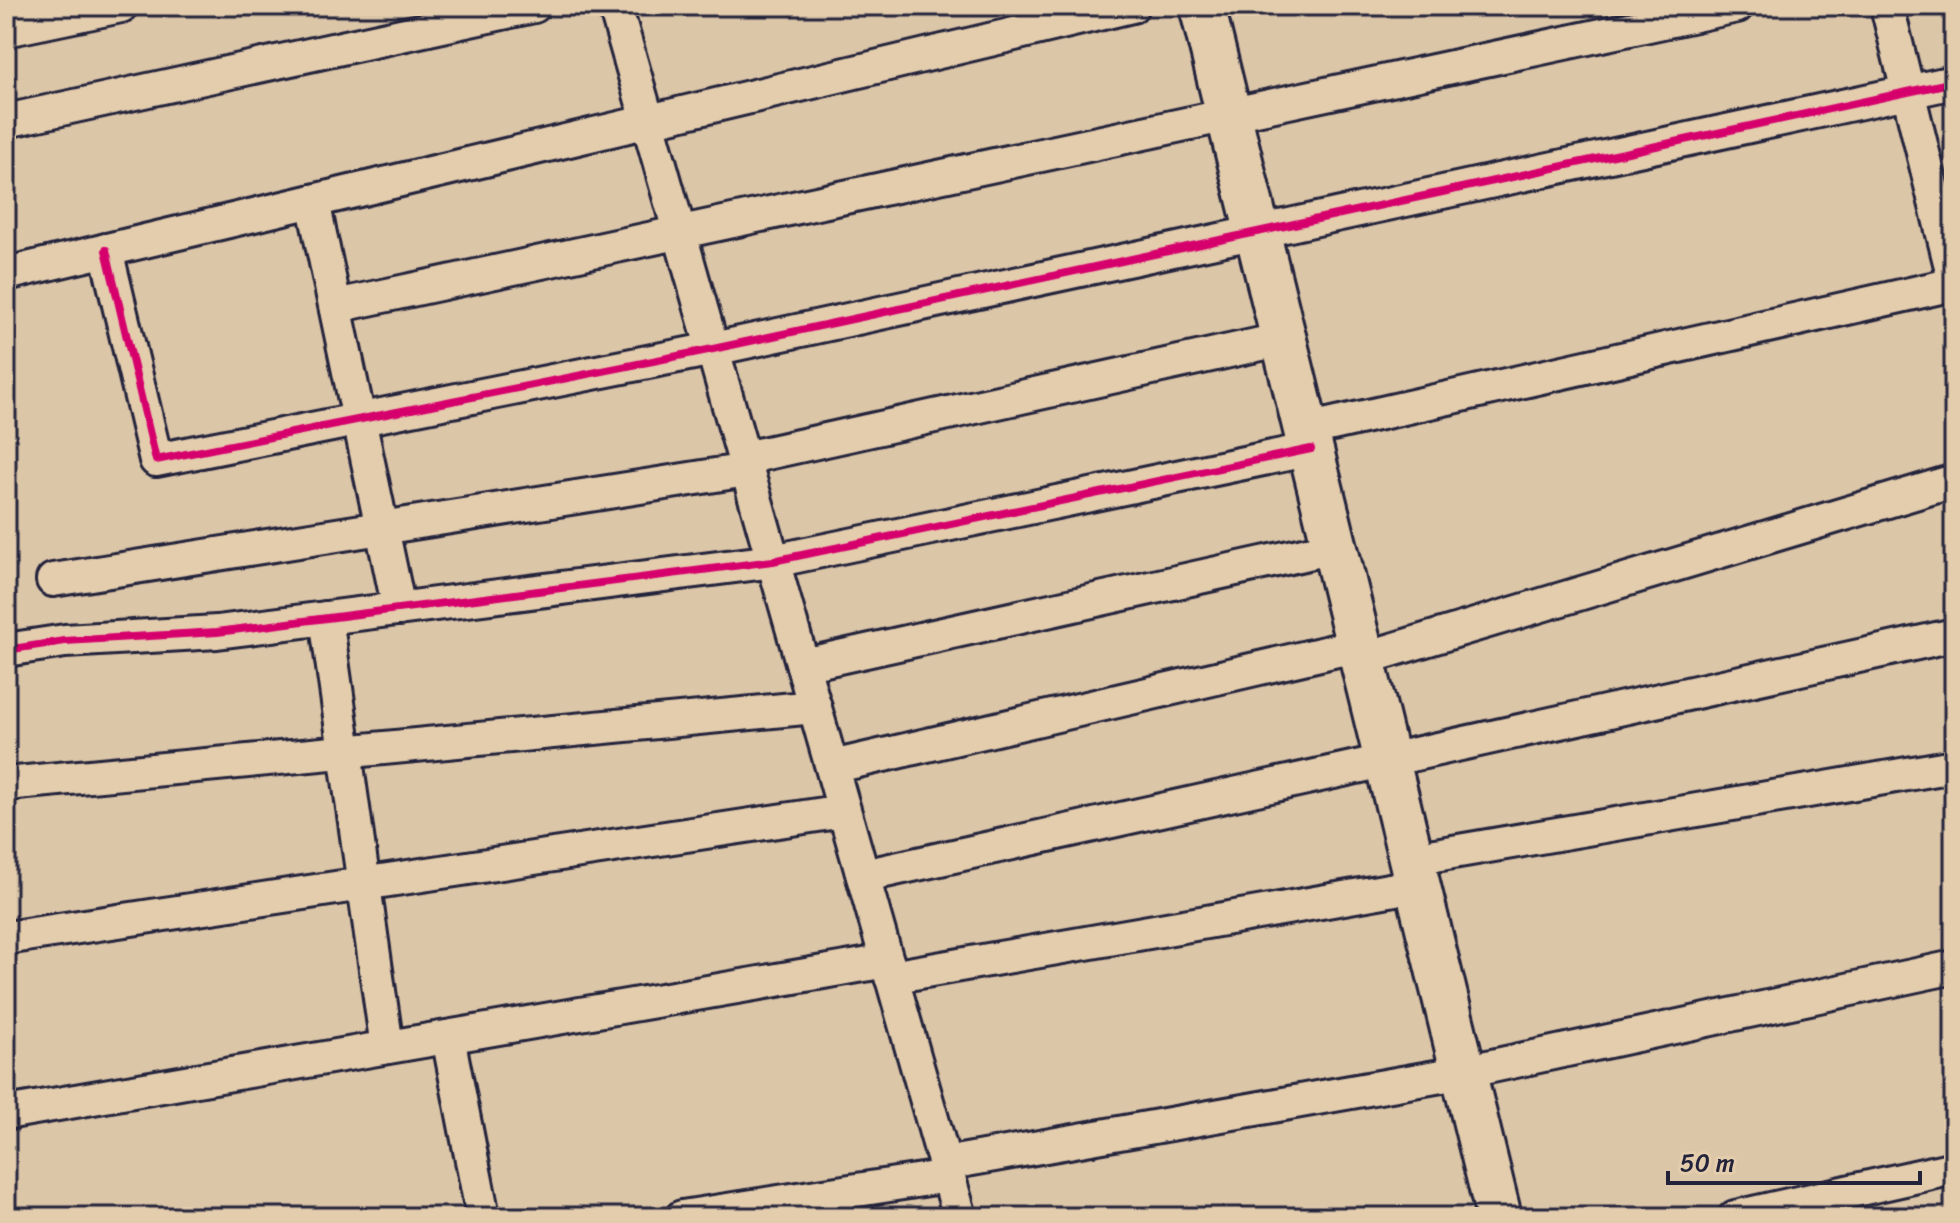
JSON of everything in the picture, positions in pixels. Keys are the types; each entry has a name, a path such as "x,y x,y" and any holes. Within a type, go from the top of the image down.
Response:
{"street":[{"path":"6,30 121,6"},
{"path":"6,121 534,6"},
{"path":"615,6 960,1217"},
{"path":"6,274 1132,6"},
{"path":"1202,6 1499,1217"},
{"path":"336,306 1737,6"},
{"path":"6,650 65,641 217,632 773,561 1308,439 1954,282 1887,6"},
{"path":"106,250 156,460 713,349 1954,82"},
{"path":"313,201 399,609"},
{"path":"53,580 382,528 746,464 1284,339"},
{"path":"832,767 1361,652 1954,481"},
{"path":"803,665 1335,547"},
{"path":"326,618 387,1047"},
{"path":"863,876 1954,635"},
{"path":"6,784 815,707"},
{"path":"6,1113 448,1037 889,969 1415,872 1954,766"},
{"path":"6,938 844,811"},
{"path":"682,1217 1464,1072 1954,967"},
{"path":"448,1037 483,1217"},
{"path":"1735,1217 1954,1168"}],"cycle path":[{"path":"106,250 156,460 713,349 1954,82"},
{"path":"6,650 65,641 217,632 773,561 1311,449"}]}
